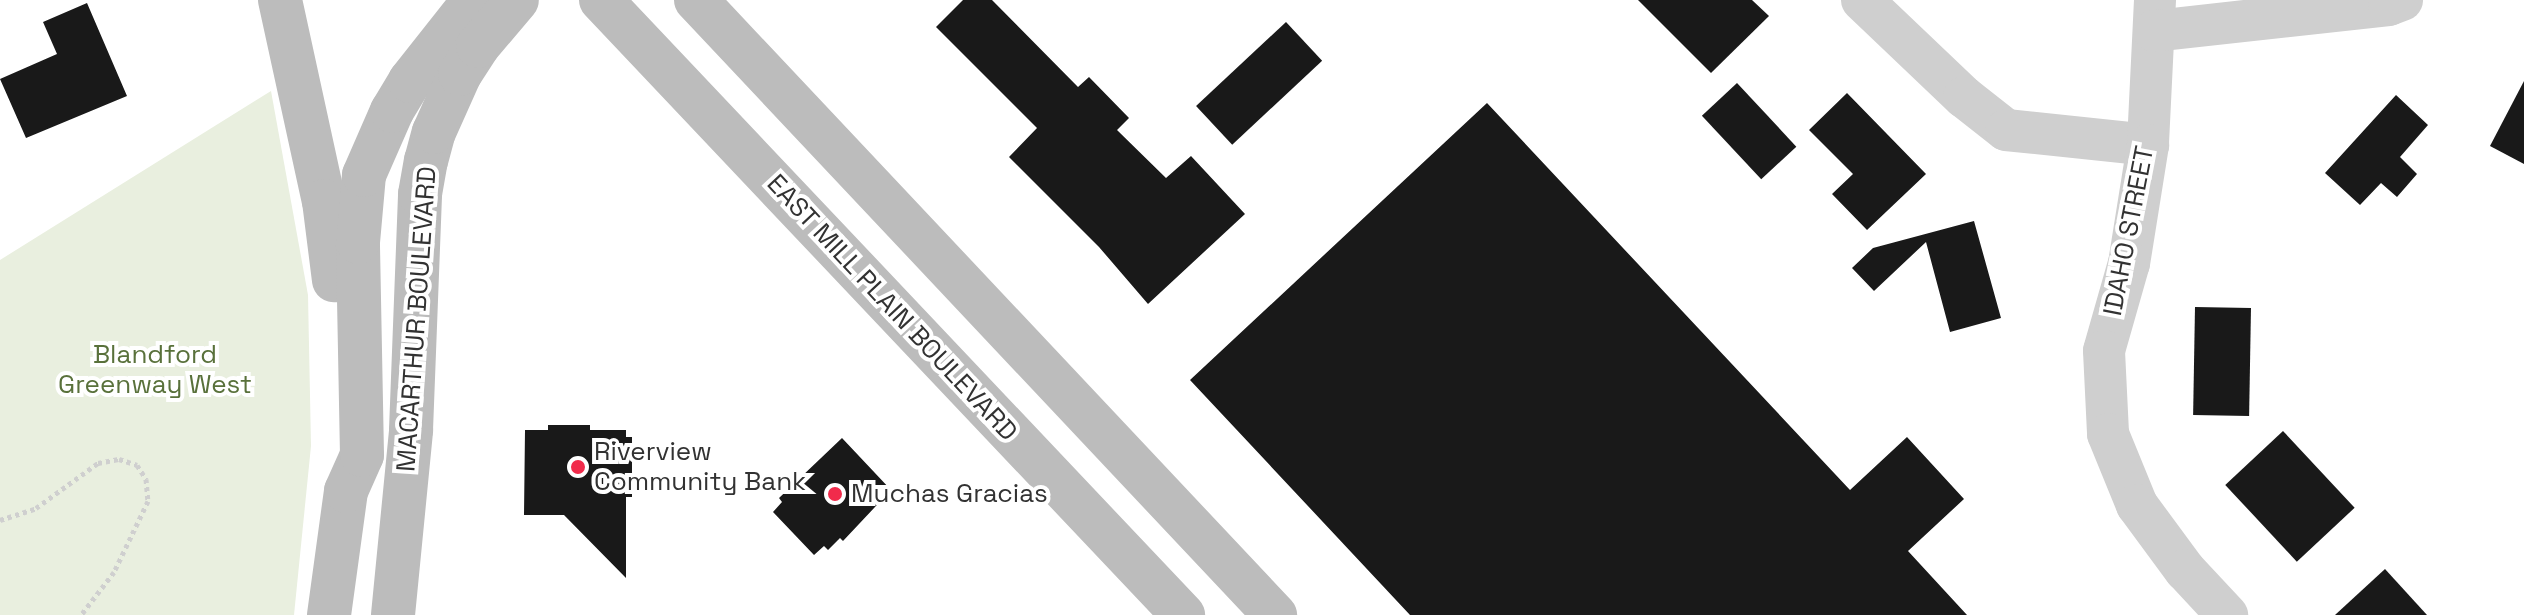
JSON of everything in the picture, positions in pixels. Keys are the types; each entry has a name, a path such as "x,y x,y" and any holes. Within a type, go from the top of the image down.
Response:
{"street":[{"path":"280,0 324,201 331,249 337,370 335,453 346,491"},
{"name":"MACARTHUR BOULEVARD","path":"329,615 346,491 362,455 358,242 364,175 392,111 410,81 474,0"},
{"name":"MACARTHUR BOULEVARD","path":"393,615 411,430 420,194 426,161 434,132 460,74 478,46 517,0"},
{"name":"EAST MILL PLAIN BOULEVARD","path":"601,0 1183,615"},
{"path":"696,0 1275,615"},
{"path":"1862,0 1964,97 2006,130 2148,145"},
{"path":"2155,16 2389,5 2402,0"},
{"name":"IDAHO STREET","path":"2155,16 2148,145 2129,263 2104,351 2108,434 2137,505 2185,570 2227,615"}],"path":[{"path":"0,520 36,508 98,463 119,459 137,465 146,479 148,501 114,572 81,615"}],"green space":[{"name":"Blandford Greenway West","path":"271,91 308,295 311,446 294,615 0,615 0,260"}],"building":[{"path":"963,0 992,0 1078,87 1089,77 1129,118 1117,130 1166,178 1191,156 1245,214 1148,304 1099,247 1009,157 1037,128 936,27"},
{"path":"1638,0 1752,0 1769,16 1711,73"},
{"path":"87,3 127,96 26,138 0,79 57,54 43,22"},
{"path":"1286,22 1322,61 1232,145 1196,106"},
{"path":"2524,81 2524,164 2490,146"},
{"path":"1737,83 1796,147 1761,179 1702,116"},
{"path":"1847,93 1926,174 1867,230 1832,194 1853,174 1809,130"},
{"path":"2396,95 2428,125 2400,157 2417,174 2397,197 2381,183 2360,205 2325,173"},
{"path":"1487,103 1850,490 1907,437 1964,499 1908,551 1967,615 1410,615 1190,380"},
{"path":"1974,221 2001,318 1950,332 1926,242 1874,291 1852,268 1873,248"},
{"path":"2195,307 2251,308 2249,416 2193,415"},
{"name":"Riverview Community Bank","path":"548,425 590,425 590,430 626,430 626,437 632,437 632,497 626,497 626,578 564,515 524,515 525,430 548,430"},
{"path":"2283,431 2355,508 2297,562 2225,485"},
{"name":"Muchas Gracias","path":"842,438 891,490 843,541 840,538 828,550 824,546 814,555 773,512 782,502 779,498"},
{"path":"2385,569 2427,615 2335,615"}],"place":[{"name":"Riverview Community Bank","path":"578,467"},
{"name":"Muchas Gracias","path":"835,494"}]}
